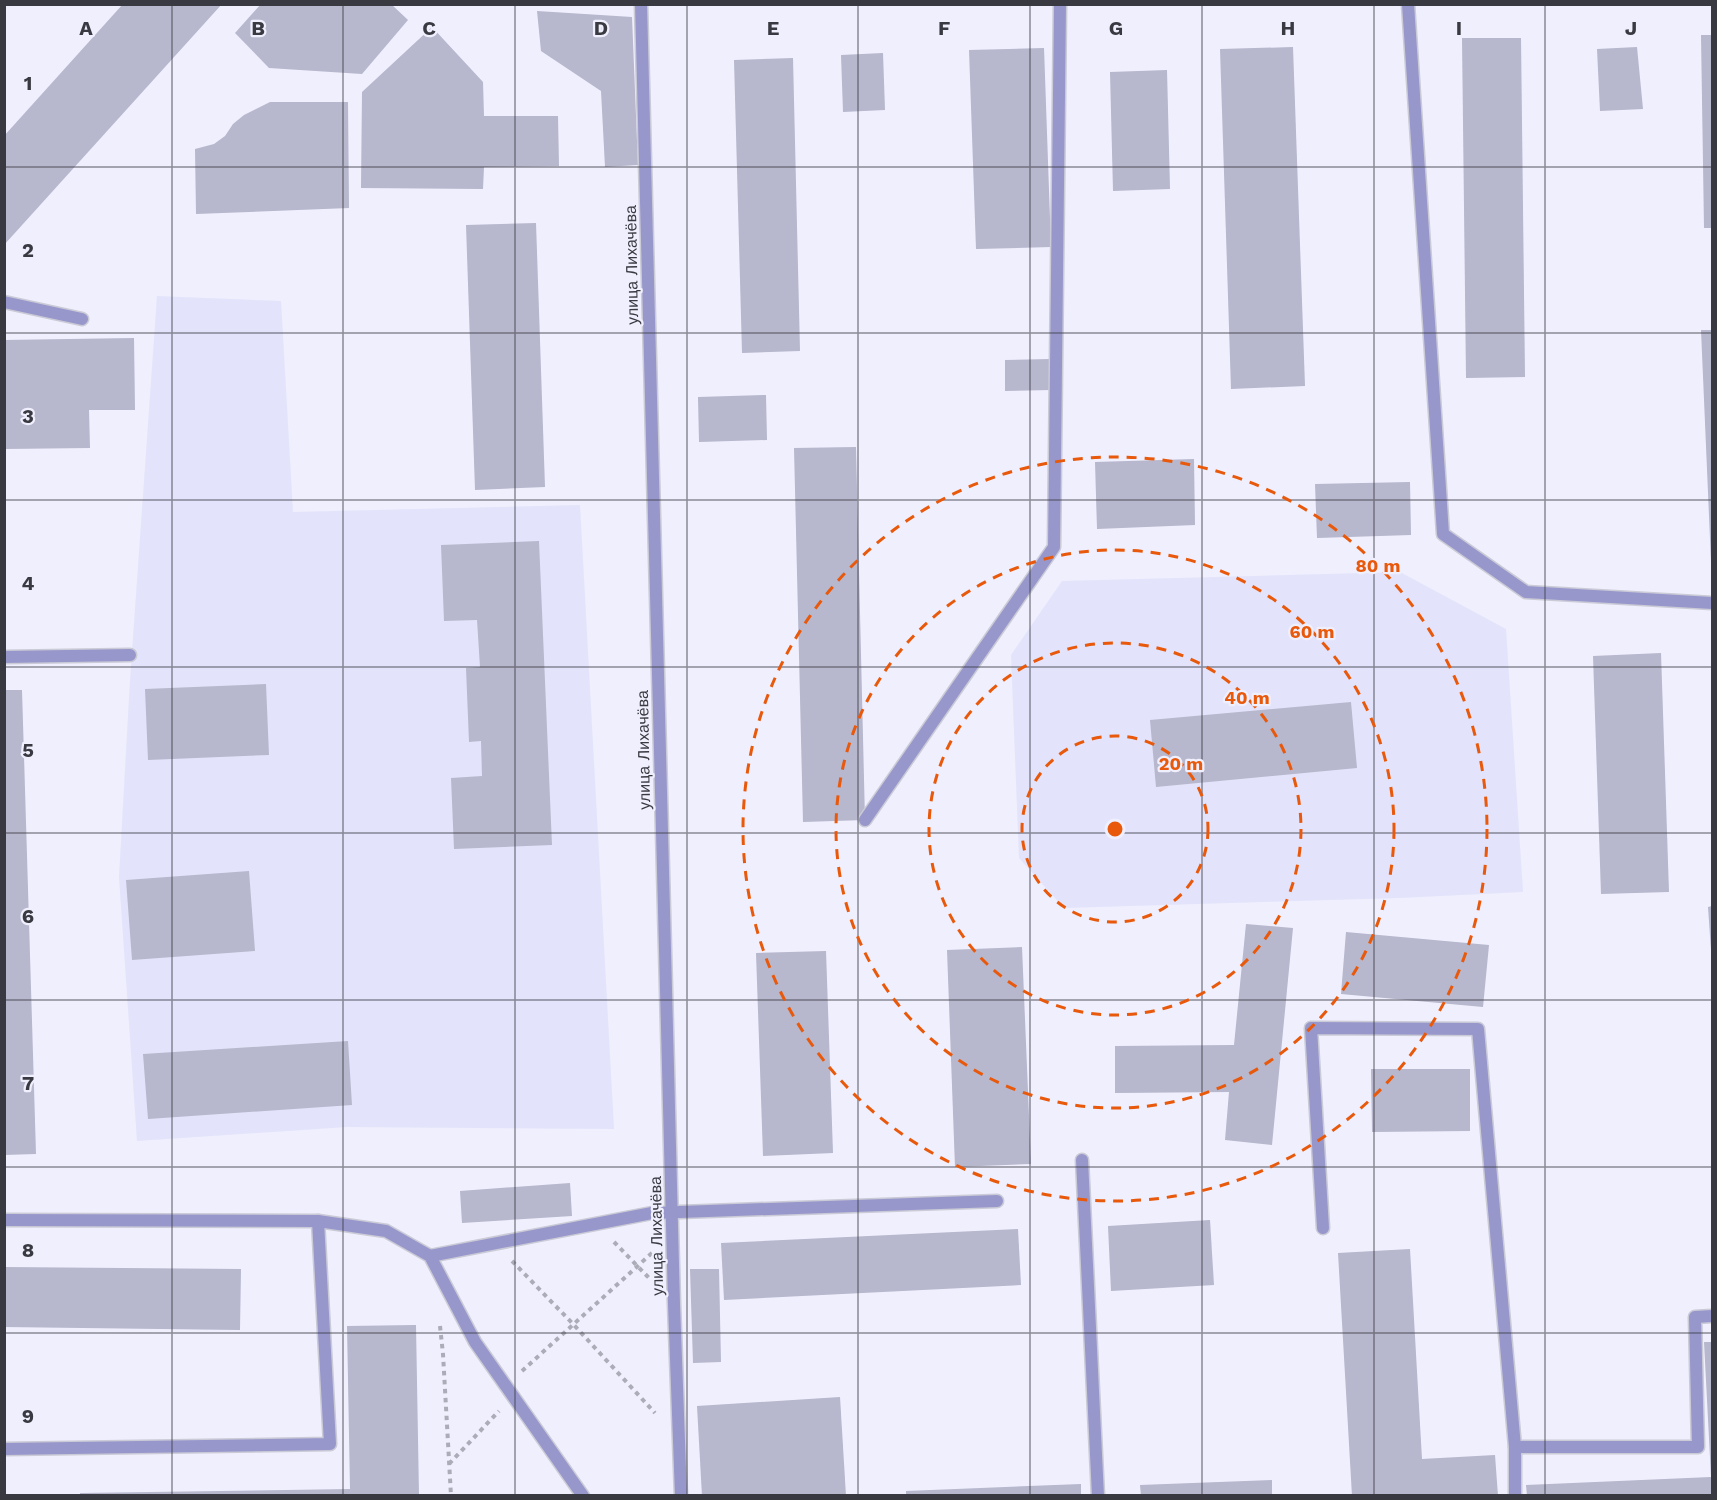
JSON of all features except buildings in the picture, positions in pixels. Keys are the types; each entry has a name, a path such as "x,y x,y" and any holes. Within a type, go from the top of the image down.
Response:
{"street":[{"name":"улица Лихачёва","path":"641,4 672,1234 681,1496"},
{"path":"865,820 1054,547 1060,4"},
{"path":"1408,4 1443,534 1526,592 1713,603"},
{"path":"4,303 82,319"},
{"path":"4,657 130,654"},
{"path":"1323,1228 1311,1028 1478,1029 1515,1447 1515,1496"},
{"path":"1082,1160 1098,1496"},
{"path":"430,1256 652,1213 997,1201"},
{"path":"4,1220 318,1221 386,1231 430,1256 475,1342 583,1496"},
{"path":"4,1449 330,1444 318,1221"},
{"path":"1515,1447 1698,1447 1695,1317 1713,1316"}],"path":[{"path":"597,1224 674,1304"},
{"path":"449,1464 513,1396 523,1369 672,1234"},
{"path":"495,1244 573,1324 678,1439"},
{"path":"439,1321 451,1496"}],"shaded area":[{"path":"157,296 281,301 293,512 580,505 614,1129 347,1127 137,1141 119,877 130,680"},
{"path":"1400,572 1506,629 1523,892 1064,908 1019,858 1011,655 1062,581"}]}
